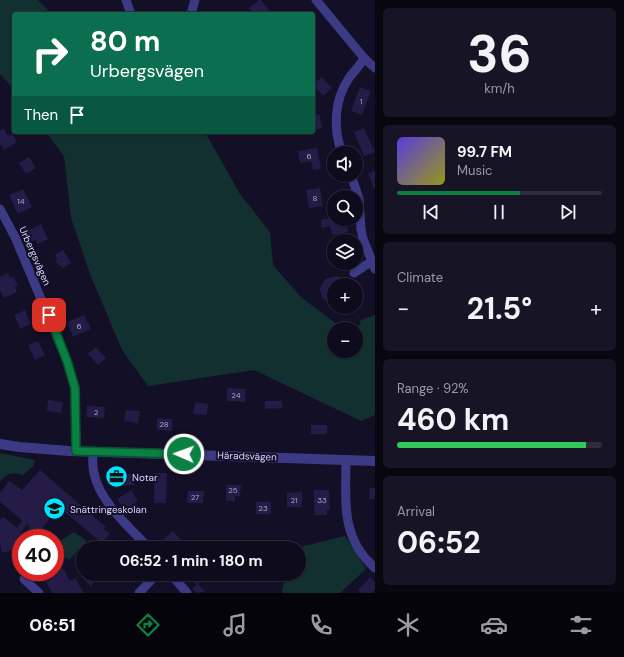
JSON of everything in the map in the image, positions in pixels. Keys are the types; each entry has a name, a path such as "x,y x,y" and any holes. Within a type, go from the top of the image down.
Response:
{"street":[{"path":"126,0 130,12"},
{"path":"192,12 195,0"},
{"path":"316,0 364,58 375,68"},
{"path":"340,146 336,132 337,112 346,84 364,58"},
{"path":"353,182 359,199 363,239 373,265 354,273"},
{"name":"Urbergsvägen","path":"0,209 15,237 67,361 75,388 76,451"},
{"name":"Häradsvägen","path":"0,444 19,447 76,451 375,461"},
{"path":"93,451 94,473 106,500 143,541"},
{"path":"346,460 345,503 348,525 366,560 375,568"},
{"path":"27,581 39,593"},
{"path":"139,593 150,581"},
{"path":"177,581 186,593"}],"green space":[{"path":"0,0 38,0 50,12 12,12 12,87 0,74"},
{"path":"48,134 206,134 240,194 270,232 273,265 301,297 334,322 327,322 327,358 363,358 363,322 360,322 361,320 375,315 375,415 361,421 254,370 148,386 122,350 90,274 71,218 64,156"},
{"path":"0,453 35,460 33,466 23,475 10,474 5,476 0,481"},
{"path":"74,532 87,541 76,541 76,553 69,560 64,557 64,538"},
{"path":"345,536 366,569 340,593 282,593 284,581 306,581 306,546"}],"building":[{"path":"261,0 270,12 252,12 249,8"},
{"path":"322,77 332,88 323,96 315,86 315,82"},
{"path":"360,87 371,91 362,115 351,111"},
{"path":"319,114 322,128 315,130 315,115"},
{"path":"364,128 375,152 364,156 363,146 360,146 354,132"},
{"path":"4,129 8,136 12,134 17,142 4,150 0,144 0,131"},
{"path":"317,148 321,169 313,170 311,161 300,163 298,151"},
{"path":"29,157 36,168 26,174 19,163"},
{"path":"375,171 375,188 374,189 368,173"},
{"path":"320,188 323,206 309,208 306,190"},
{"path":"23,189 32,207 18,214 9,195"},
{"path":"327,219 327,226 330,226 322,228 321,220"},
{"path":"41,224 48,239 38,244 36,240 29,243 24,233"},
{"path":"330,226 347,226 348,232 332,234"},
{"path":"63,250 71,263 62,268 61,265 59,266 55,260 57,259 55,255"},
{"path":"8,273 10,278 14,277 18,286 15,287 17,292 4,298 0,291 0,277"},
{"path":"335,276 341,278 328,278"},
{"path":"327,278 327,301 323,299 320,289 325,279"},
{"path":"25,310 31,324 20,329 14,315"},
{"path":"84,315 91,329 73,337 67,322"},
{"path":"38,341 45,355 35,360 28,345"},
{"path":"96,347 106,358 98,365 88,354"},
{"path":"227,388 246,389 245,402 227,401"},
{"path":"48,400 63,402 61,413 47,411"},
{"path":"265,401 282,401 282,408 265,409"},
{"path":"195,402 208,404 207,415 193,414"},
{"path":"87,406 105,407 104,418 86,417"},
{"path":"126,410 140,411 138,423 124,421"},
{"path":"157,418 172,419 172,431 157,430"},
{"path":"311,425 327,425 327,434 311,434"},
{"path":"40,470 106,527 104,529 110,534 104,541 100,541 59,507 41,529 30,529 28,528 30,527 27,524 23,529 12,529 12,550 2,553 0,543 0,520 3,517 17,528 22,520 0,502 0,493 9,481 22,490"},
{"path":"154,473 167,473 166,503 154,503"},
{"path":"110,474 133,474 134,485 111,486"},
{"path":"226,485 241,485 240,496 235,496 235,501 226,501"},
{"path":"370,488 375,488 375,499 369,499"},
{"path":"131,490 138,501 124,510 117,499"},
{"path":"314,490 329,490 330,510 327,510 327,515 314,515"},
{"path":"188,491 204,491 203,503 187,503"},
{"path":"302,492 302,507 287,507 287,493"},
{"path":"256,502 271,502 271,514 256,514"},
{"path":"173,531 182,541 164,541 163,540"},
{"path":"64,570 70,581 75,578 84,593 52,593 46,581 64,581"},
{"path":"370,577 375,582 375,589 372,593 361,593 358,590"},
{"path":"85,581 96,581 91,586"},
{"path":"193,581 202,581 198,584 205,592 196,593 192,588 197,586"}],"place":[{"name":"Notar","path":"116,477"},
{"name":"Snättringeskolan","path":"54,509"}],"route":[{"path":"49,315 67,361 75,388 76,451 184,454"}]}
